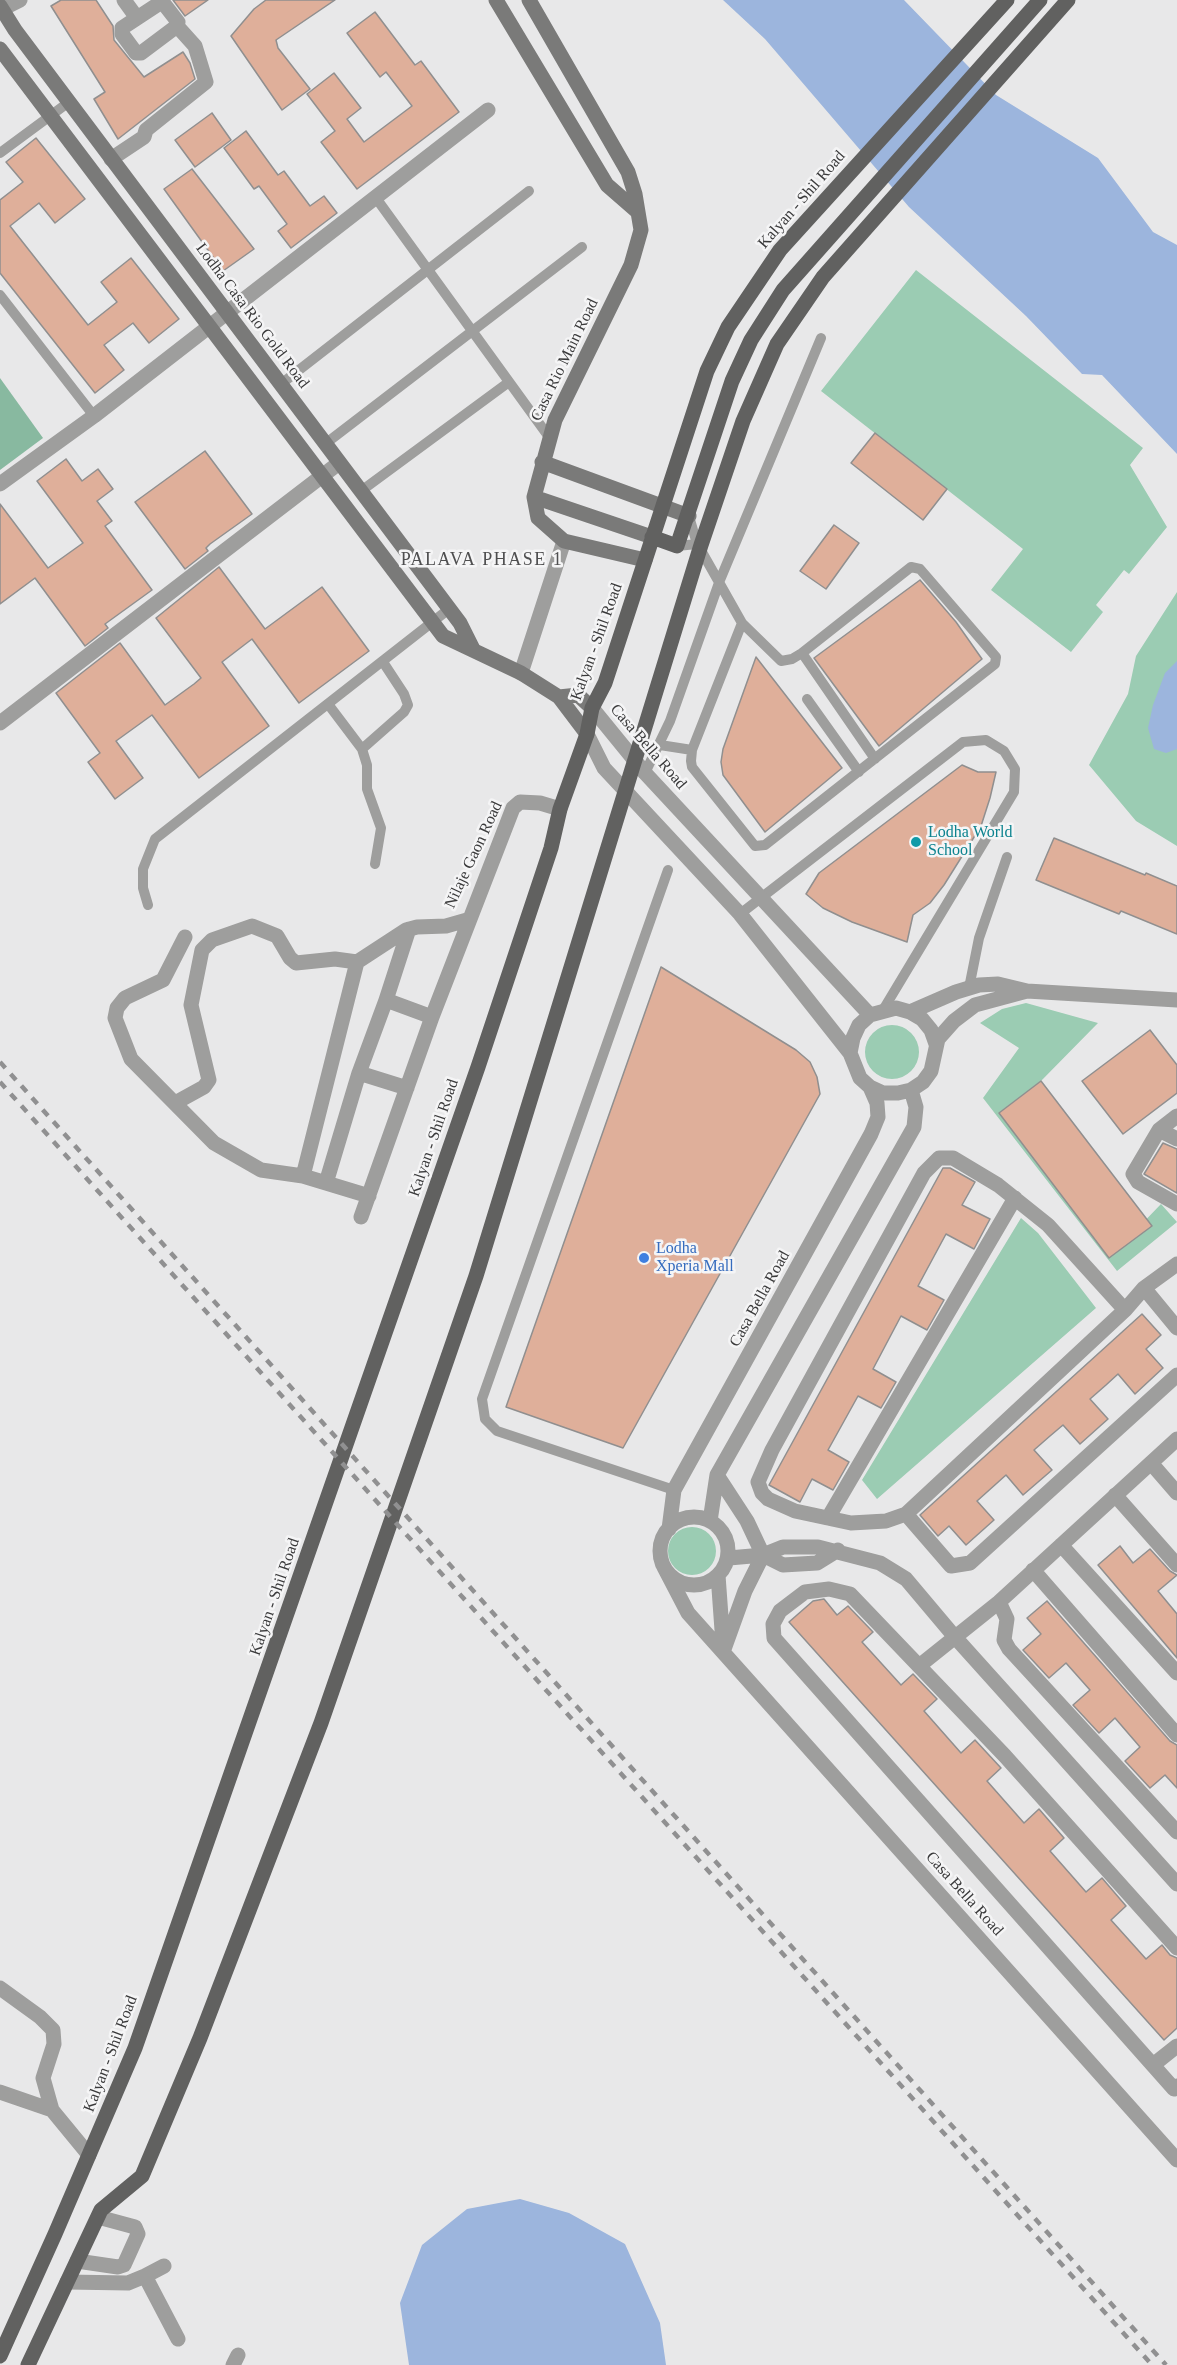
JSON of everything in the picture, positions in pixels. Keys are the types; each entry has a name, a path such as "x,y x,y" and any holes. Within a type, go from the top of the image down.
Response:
{"main road":[{"name":"Kalyan - Shil Road","path":"0,2356 135,2048 482,1057 550,848 560,809 587,734 592,708 605,683 707,371 728,327 761,276 802,224 1007,0"},
{"path":"652,537 677,546 689,516 718,418 732,381 752,340 783,290 1040,0"},
{"path":"28,2365 100,2213 142,2176 200,2038 329,1701 476,1276 701,545 743,421 777,344 823,277 1068,0"}],"street":[{"path":"1,7 20,0"},
{"path":"124,0 137,18"},
{"path":"496,0 607,185 638,212"},
{"name":"Casa Rio Main Road","path":"529,0 628,172 633,185 641,230 637,251 549,437 534,497"},
{"path":"111,159 144,136 146,130 206,82 195,46 177,26 178,22 164,4 160,3 122,28 122,34 136,53 141,53 177,26"},
{"name":"Lodha Casa Rio Gold Road","path":"1,7 111,159 449,609 473,649"},
{"path":"0,49 443,636 521,673 559,698"},
{"path":"3,477 94,416 488,110"},
{"path":"542,462 662,504 689,516"},
{"path":"0,723 339,463"},
{"path":"645,560 564,541 538,519 534,497 652,537"},
{"path":"521,673 564,541"},
{"name":"Casa Bella Road","path":"876,1013 760,898 645,773 592,708 578,695 559,698 587,734 604,768 740,914 850,1053 860,1078 870,1087 877,1102 878,1118 863,1151 674,1490 669,1529 661,1547 664,1567 688,1613 1177,2160"},
{"name":"Nilaje Gaon Road","path":"357,962 409,929 446,926 468,920 513,808 520,802 540,803 560,809"},
{"path":"362,1217 406,1088 468,920"},
{"path":"175,1103 204,1087 209,1080 191,1005 202,950 212,940 252,926 278,936 290,958 296,963 334,958 357,962 303,1176"},
{"path":"326,1182 359,1072 409,929"},
{"path":"185,937 163,980 125,998 117,1008 115,1018 131,1059 214,1143 261,1170 303,1176 369,1196"},
{"path":"910,1012 969,988 998,984 1026,991 1177,1000"},
{"path":"870,1087 883,1093 911,1090 923,1082 931,1071 936,1044 954,1021 975,1005 1026,991"},
{"path":"386,1000 432,1017"},
{"path":"850,1053 859,1025 876,1013 896,1008 922,1019 931,1030 936,1044"},
{"path":"359,1072 406,1088"},
{"path":"710,1521 717,1475 914,1127 916,1107 911,1090"},
{"path":"1177,1116 1158,1130 1133,1174 1138,1182 1177,1204"},
{"path":"1158,1130 1177,1139"},
{"path":"1125,1310 1048,1226 1015,1198 953,1158 939,1158 924,1173 778,1439 758,1482 762,1494 768,1500 795,1511 851,1523 886,1521 906,1514 1125,1310 1144,1288 1177,1264"},
{"path":"828,1518 1015,1198"},
{"path":"1144,1288 1177,1328"},
{"path":"906,1514 951,1566 970,1563 1177,1376"},
{"path":"920,1666 954,1636 999,1602 1177,1440"},
{"path":"1150,1463 1177,1493"},
{"path":"717,1475 747,1521 763,1555"},
{"path":"1115,1495 1177,1565"},
{"path":"664,1567 679,1581 689,1585 710,1581 718,1575 729,1558 723,1532 710,1521 689,1518 669,1529"},
{"path":"1061,1545 1177,1673"},
{"path":"729,1558 763,1555 783,1565 817,1563 838,1550 880,1563 906,1579 954,1636 1177,1884"},
{"path":"723,1652 745,1591 763,1555"},
{"path":"1033,1570 1177,1735"},
{"path":"718,1575 723,1652"},
{"path":"1176,2089 774,1638 772,1624 780,1611 805,1592 829,1589 850,1594 1005,1756 1177,1948"},
{"path":"999,1602 1007,1619 1004,1640 1010,1649 1177,1832"},
{"path":"0,1988 40,2017 53,2030 54,2044 43,2078 52,2110 89,2155"},
{"path":"1153,2065 1177,2046"},
{"path":"0,2092 52,2110"},
{"path":"77,2261 124,2265 138,2234 135,2227 100,2213"},
{"path":"68,2282 128,2283 164,2266"},
{"path":"145,2276 178,2339"}],"lane":[{"path":"0,153 69,102"},
{"path":"281,384 529,191"},
{"path":"376,198 549,437"},
{"path":"326,444 582,247"},
{"path":"0,295 94,416"},
{"path":"645,773 670,721 720,580 821,338"},
{"path":"361,491 509,382"},
{"path":"689,516 697,544 720,580 742,623 781,661 792,659 802,653 911,567 920,569 996,657 995,664 765,845 755,846 692,767 693,750 742,623"},
{"path":"677,546 697,544"},
{"path":"148,905 143,888 143,869 155,838 449,609"},
{"path":"802,653 875,759"},
{"path":"362,748 404,712 408,705 405,694 383,662"},
{"path":"807,699 859,772"},
{"path":"328,704 362,748 367,765 367,789 381,828 375,864"},
{"path":"740,914 963,741 986,740 1004,751 1015,769 1014,792 876,1013"},
{"path":"660,745 693,750"},
{"path":"969,988 979,938 1007,857"},
{"path":"668,870 483,1400 485,1419 497,1431 674,1490"}],"green space":[{"path":"916,270 1143,448 1130,465 1167,527 1129,574 1124,570 1096,605 1103,612 1071,652 991,590 1023,549 821,391"},
{"path":"0,378 43,438 0,470"},
{"path":"1177,592 1177,846 1136,821 1089,765 1128,694 1136,656"},
{"path":"1026,1003 1098,1023 1041,1081 999,1113 1109,1258 1161,1204 1177,1222 1117,1271 983,1098 1019,1048 980,1023 1002,1009"},
{"path":"892,1025 902,1027 911,1033 917,1042 919,1052 917,1062 911,1071 902,1077 892,1079 882,1077 873,1071 867,1062 865,1052 867,1042 873,1033 882,1027"},
{"path":"1021,1218 1038,1233 1096,1308 877,1499 862,1480"},
{"path":"687,1527 697,1527 712,1537 716,1551 715,1560 706,1571 697,1575 687,1575 672,1565 668,1556 668,1546 678,1531"}],"water":[{"path":"723,0 904,0 996,95 1098,158 1153,232 1177,245 1177,454 1102,375 1082,374 1026,316 909,207 765,39"},
{"path":"1177,661 1177,749 1166,753 1154,749 1148,728 1153,705 1165,673"},
{"path":"520,2199 569,2213 625,2244 660,2323 666,2365 409,2365 400,2303 422,2245 467,2209"}],"building":[{"path":"61,0 96,0 113,26 114,40 144,77 183,52 190,63 195,79 118,139 94,99 105,92 51,6"},
{"path":"173,0 208,0 185,16"},
{"path":"266,0 335,0 276,40 278,48 310,89 282,110 231,36 254,9"},
{"path":"375,12 415,65 421,61 459,112 357,189 321,142 335,131 307,94 334,73 361,108 347,119 364,142 412,106 386,72 380,77 347,33"},
{"path":"212,113 231,140 195,167 175,140"},
{"path":"246,131 278,175 284,171 310,206 324,196 337,213 291,248 278,231 287,224 259,186 254,189 224,148"},
{"path":"36,138 85,199 55,223 39,203 10,226 88,325 117,302 101,282 131,258 179,319 149,343 133,323 104,345 124,370 95,393 0,273 0,200 23,182 6,162"},
{"path":"192,169 254,249 223,271 164,189"},
{"path":"875,433 947,489 923,520 851,463"},
{"path":"205,451 252,514 210,544 206,548 208,551 185,569 135,502"},
{"path":"66,459 82,481 98,469 113,489 97,501 112,521 105,526 152,590 105,624 108,628 85,646 35,578 0,604 0,504 48,568 83,543 37,481"},
{"path":"834,525 859,543 826,589 800,571"},
{"path":"219,567 265,629 322,587 369,651 299,703 252,639 222,662 269,726 199,778 152,715 116,741 143,778 115,799 88,762 100,753 56,693 120,643 165,705 194,684 201,678 156,618"},
{"path":"920,580 956,622 982,659 879,746 814,658"},
{"path":"756,657 842,768 765,832 723,775 721,762 723,749"},
{"name":"Lodha World School","path":"962,765 978,772 996,772 990,798 981,826 944,885 930,903 913,915 907,942 852,922 823,908 806,894 819,873"},
{"path":"1054,838 1177,886 1177,934 1121,911 1119,914 1036,880"},
{"name":"Lodha Xperia Mall","path":"661,967 796,1050 810,1062 817,1077 820,1094 623,1448 506,1407"},
{"path":"1150,1030 1177,1065 1177,1093 1123,1134 1082,1081"},
{"path":"1041,1081 1152,1226 1109,1258 999,1113"},
{"path":"1163,1143 1177,1149 1177,1193 1144,1174"},
{"path":"943,1168 950,1168 975,1182 962,1205 990,1219 974,1249 946,1234 918,1286 944,1300 927,1330 901,1316 873,1369 896,1382 881,1408 858,1396 828,1450 849,1462 833,1490 812,1479 800,1502 769,1485"},
{"path":"1142,1314 1161,1335 1146,1349 1163,1368 1135,1394 1118,1374 1090,1399 1108,1419 1080,1444 1063,1425 1034,1450 1052,1470 1023,1495 1006,1475 977,1501 994,1520 966,1545 949,1526 938,1536 920,1515"},
{"path":"1120,1546 1133,1563 1150,1549 1170,1571 1177,1575 1158,1591 1177,1614 1177,1658 1098,1565"},
{"path":"824,1599 837,1615 848,1606 873,1632 862,1642 901,1685 913,1674 937,1699 924,1711 961,1753 975,1740 1001,1768 987,1781 1024,1823 1039,1809 1064,1838 1050,1851 1086,1892 1102,1878 1126,1906 1111,1920 1146,1959 1162,1945 1170,1955 1177,1958 1177,2028 1164,2040 789,1622 813,1601"},
{"path":"1047,1601 1170,1741 1177,1745 1177,1788 1165,1775 1150,1788 1125,1761 1140,1747 1115,1718 1099,1733 1073,1705 1090,1690 1066,1663 1049,1678 1023,1650 1041,1634 1027,1618"}],"railway":[{"path":"0,1062 1166,2365"},
{"path":"0,1082 1152,2365"}],"place":[{"name":"Lodha World School","path":"916,842"},
{"name":"Lodha Xperia Mall","path":"644,1258"}],"district":[{"name":"PALAVA PHASE 1","path":"482,560"}]}
